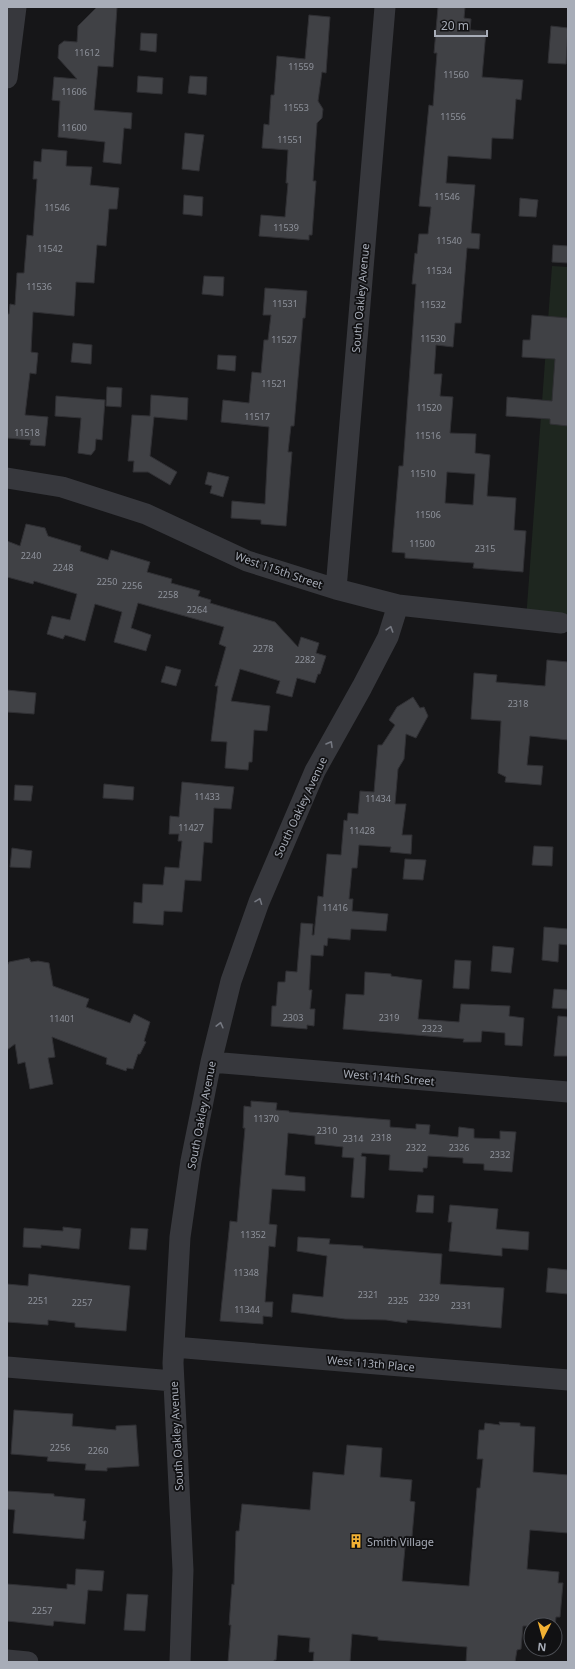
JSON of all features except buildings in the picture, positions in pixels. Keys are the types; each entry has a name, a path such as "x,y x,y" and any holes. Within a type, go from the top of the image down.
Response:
{"street":[{"path":"7,78 16,7"},
{"name":"South Oakley Avenue","path":"336,589 385,7"},
{"name":"West 115th Street","path":"7,478 62,487 146,514 247,561 336,589 398,605 561,623"},
{"name":"South Oakley Avenue","path":"180,1662 183,1570 173,1382 174,1347 180,1237 191,1161 211,1062 232,982 259,902 315,771 388,637 398,605"},
{"name":"West 114th Street","path":"211,1062 568,1092"},
{"name":"West 113th Place","path":"174,1347 568,1380"},
{"path":"7,1366 173,1382"},
{"path":"7,1660 28,1662"}],"shaded area":[{"path":"552,266 568,267 568,624 526,620"}],"place":[{"name":"Smith Village","path":"356,1541"}]}
